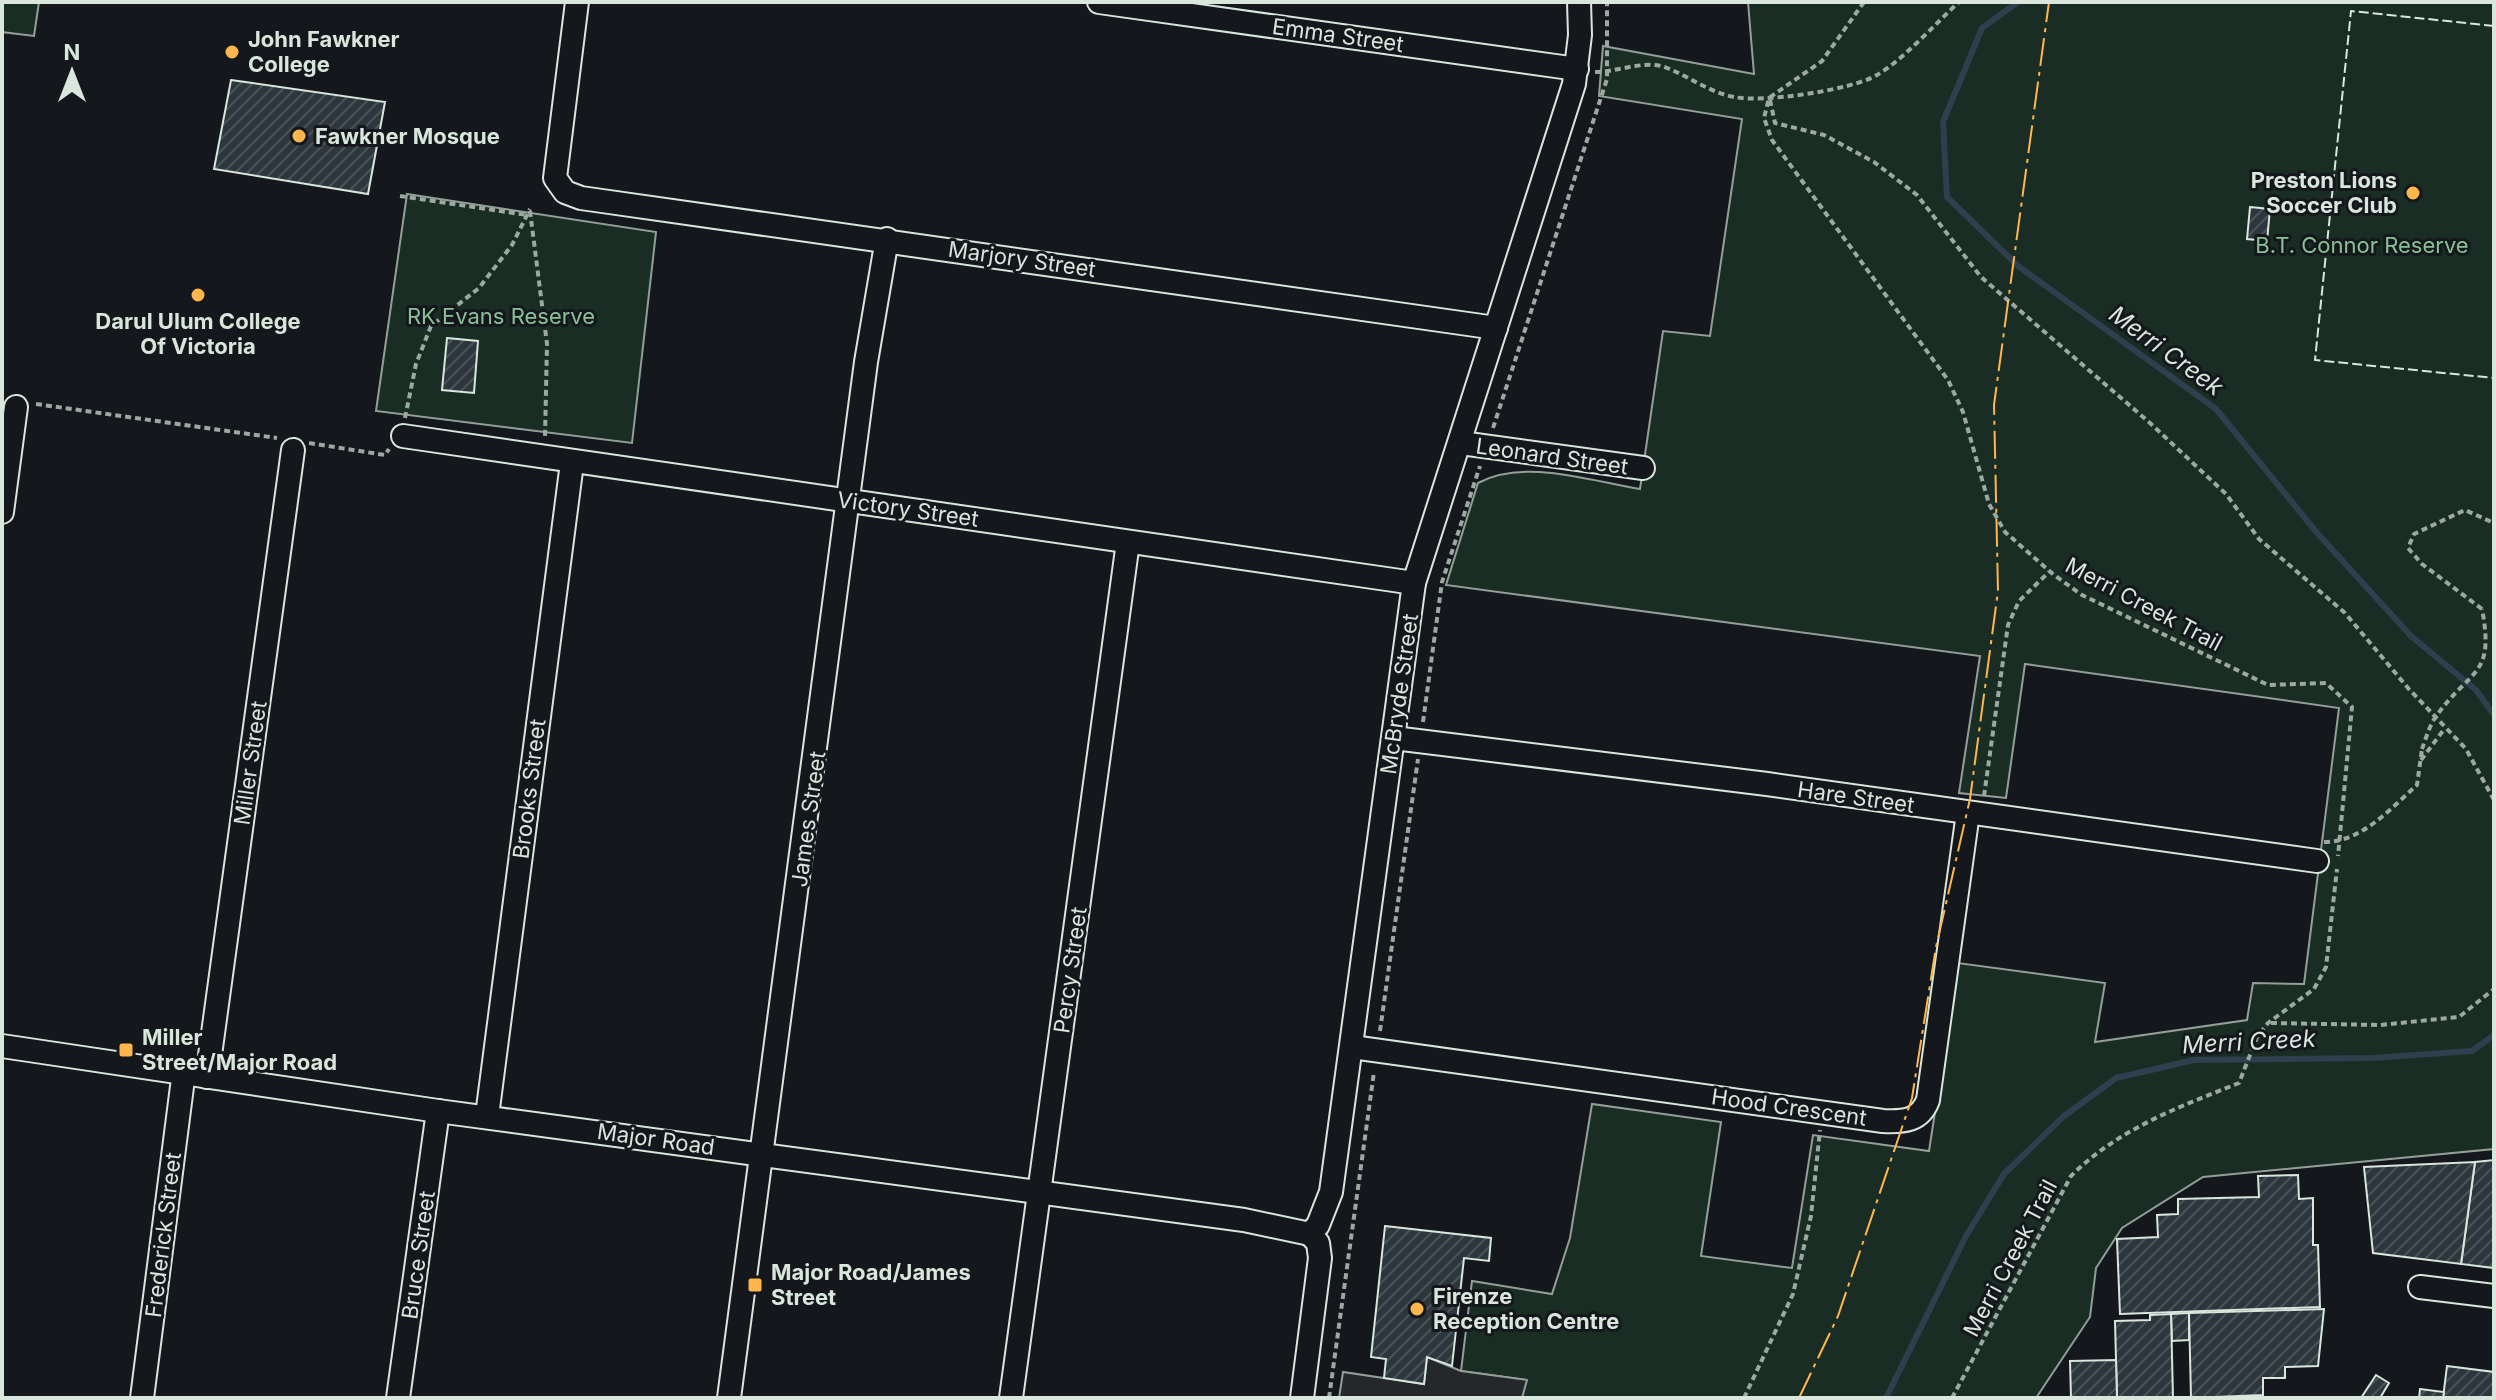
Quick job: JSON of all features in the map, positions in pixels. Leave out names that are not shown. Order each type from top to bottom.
[{"type":"street","name":"Marjory Street","points":[[577,2],[555,178],[565,192],[581,198],[887,239],[1496,328]]},
{"type":"street","name":"Emma Street","points":[[1099,2],[1577,69]]},
{"type":"street","name":"McBryde Street","points":[[1310,1234],[1318,1225],[1331,1192],[1414,583],[1461,443],[1577,69],[1579,2]]},
{"type":"street","name":"James Street","points":[[729,1398],[866,362],[887,239]]},
{"type":"street","points":[[2,512],[21,405]]},
{"type":"street","name":"Victory Street","points":[[403,436],[544,459],[850,500],[1414,583]]},
{"type":"street","name":"Leonard Street","points":[[1461,443],[1643,468]]},
{"type":"street","name":"Miller Street","points":[[207,1077],[294,444]]},
{"type":"street","name":"Brooks Street","points":[[487,1116],[572,463]]},
{"type":"street","name":"Percy Street","points":[[1011,1398],[1128,542]]},
{"type":"street","name":"Hare Street","points":[[1394,738],[1974,813],[2318,851]]},
{"type":"street","name":"Hood Crescent","points":[[1352,1047],[1900,1122],[1918,1116],[1924,1109],[1974,813]]},
{"type":"street","name":"Major Road","points":[[2,1046],[438,1111],[1244,1220],[1310,1234]]},
{"type":"street","name":"Frederick Street","points":[[142,1398],[184,1071]]},
{"type":"street","name":"Bruce Street","points":[[398,1398],[438,1111]]},
{"type":"street","points":[[1302,1398],[1320,1269],[1318,1243],[1310,1234]]},
{"type":"street","points":[[2420,1287],[2494,1296]]},
{"type":"path","points":[[1329,1398],[1442,582],[1608,72],[1607,2]]},
{"type":"path","points":[[1769,98],[1822,61],[1864,2]]},
{"type":"path","points":[[1577,69],[1608,72],[1636,66],[1666,67],[1693,83],[1735,98],[1769,98],[1825,91],[1876,76],[1959,2]]},
{"type":"path","points":[[1769,98],[1775,123],[1824,135],[1874,162],[1917,195],[1981,277],[2226,494],[2259,539],[2345,613],[2466,749],[2494,800]]},
{"type":"path","name":"Merri Creek Trail","points":[[1769,98],[1764,118],[1772,140],[1948,380],[1963,412],[1989,504],[2005,532],[2049,572],[2082,595],[2268,685],[2326,683],[2352,707],[2326,967],[2314,989],[2268,1023],[2257,1037],[2239,1083],[2146,1122],[2095,1152],[2071,1176],[1952,1398]]},
{"type":"path","points":[[400,196],[527,215]]},
{"type":"path","points":[[21,405],[385,455],[403,436],[416,364],[431,326],[479,288],[512,245],[530,209],[547,344],[544,459]]},
{"type":"path","points":[[2318,851],[2371,826],[2417,785],[2422,749],[2436,715],[2480,668],[2489,643],[2482,609],[2422,564],[2408,548],[2414,534],[2465,510],[2481,514],[2494,523]]},
{"type":"path","points":[[1974,813],[2008,625],[2019,601],[2049,572]]},
{"type":"path","points":[[2420,762],[2439,731],[2445,728]]},
{"type":"path","points":[[2268,1023],[2380,1025],[2459,1017],[2494,989]]},
{"type":"path","points":[[1744,1398],[1793,1294],[1811,1216],[1822,1112]]},
{"type":"green space","points":[[2,2],[39,2],[34,36],[2,32]]},
{"type":"green space","name":"B.T. Connor Reserve","points":[[1748,2],[2494,2],[2494,1149],[2203,1177],[2122,1228],[2096,1268],[2090,1317],[2036,1398],[1522,1398],[1526,1380],[1461,1371],[1472,1281],[1552,1294],[1570,1238],[1592,1104],[1721,1122],[1701,1256],[1792,1268],[1813,1135],[1929,1151],[1958,963],[2105,983],[2095,1042],[2247,1020],[2253,983],[2304,984],[2339,708],[2025,664],[2006,798],[1959,793],[1980,656],[1446,585],[1478,483],[1516,472],[1536,472],[1640,489],[1663,331],[1710,336],[1742,119],[1599,96],[1603,46],[1754,74]]},
{"type":"green space","name":"RK Evans Reserve","points":[[407,194],[656,232],[632,443],[376,411]]},
{"type":"shaded area","points":[[1427,1357],[1461,1371],[1527,1380],[1522,1398],[1339,1398],[1343,1372],[1424,1384]]},
{"type":"building","name":"Fawkner Mosque","points":[[231,80],[385,102],[368,194],[214,169]]},
{"type":"building","points":[[2250,207],[2270,209],[2267,241],[2247,239]]},
{"type":"building","points":[[447,338],[478,341],[474,393],[442,390]]},
{"type":"building","points":[[2494,1160],[2494,1268],[2461,1264],[2475,1162]]},
{"type":"building","points":[[2475,1162],[2461,1264],[2373,1253],[2364,1167]]},
{"type":"building","points":[[2298,1175],[2299,1199],[2313,1198],[2313,1245],[2318,1245],[2320,1307],[2120,1314],[2117,1239],[2158,1237],[2157,1215],[2178,1214],[2178,1199],[2259,1197],[2258,1176]]},
{"type":"building","name":"Firenze Reception Centre","points":[[1385,1226],[1491,1238],[1489,1261],[1464,1258],[1452,1366],[1427,1357],[1424,1384],[1384,1378],[1386,1359],[1371,1357]]},
{"type":"building","points":[[2324,1309],[2318,1366],[2285,1367],[2285,1378],[2263,1378],[2263,1395],[2191,1398],[2189,1313]]},
{"type":"building","points":[[2189,1313],[2189,1340],[2172,1341],[2171,1314]]},
{"type":"building","points":[[2171,1314],[2173,1398],[2117,1398],[2115,1321],[2150,1320],[2150,1315]]},
{"type":"building","points":[[2116,1360],[2117,1398],[2071,1398],[2070,1361]]},
{"type":"building","points":[[2447,1366],[2494,1372],[2494,1398],[2443,1398]]},
{"type":"building","points":[[2376,1375],[2389,1383],[2380,1398],[2361,1398]]},
{"type":"building","points":[[2420,1389],[2444,1392],[2443,1398],[2419,1398]]},
{"type":"waterway","name":"Merri Creek","points":[[2018,2],[1982,28],[1943,122],[1947,197],[2018,266],[2216,409],[2318,534],[2411,636],[2476,690],[2494,715]]},
{"type":"waterway","name":"Merri Creek","points":[[1886,1398],[1966,1236],[2004,1174],[2064,1116],[2116,1078],[2194,1060],[2373,1058],[2472,1051],[2494,1035]]},
{"type":"fence","points":[[2494,26],[2351,11],[2315,360],[2494,378]]},
{"type":"power","points":[[1799,1398],[1838,1316],[1912,1098],[1936,947],[1970,799],[1998,591],[1994,405],[2049,2]]},
{"type":"place","name":"John Fawkner College","points":[[232,52]]},
{"type":"place","name":"Fawkner Mosque","points":[[299,136]]},
{"type":"place","name":"Preston Lions Soccer Club","points":[[2413,193]]},
{"type":"place","name":"Darul Ulum College Of Victoria","points":[[198,295]]},
{"type":"place","name":"Miller Street/Major Road","points":[[126,1050]]},
{"type":"place","name":"Major Road/James Street","points":[[755,1285]]},
{"type":"place","name":"Firenze Reception Centre","points":[[1417,1309]]}]
